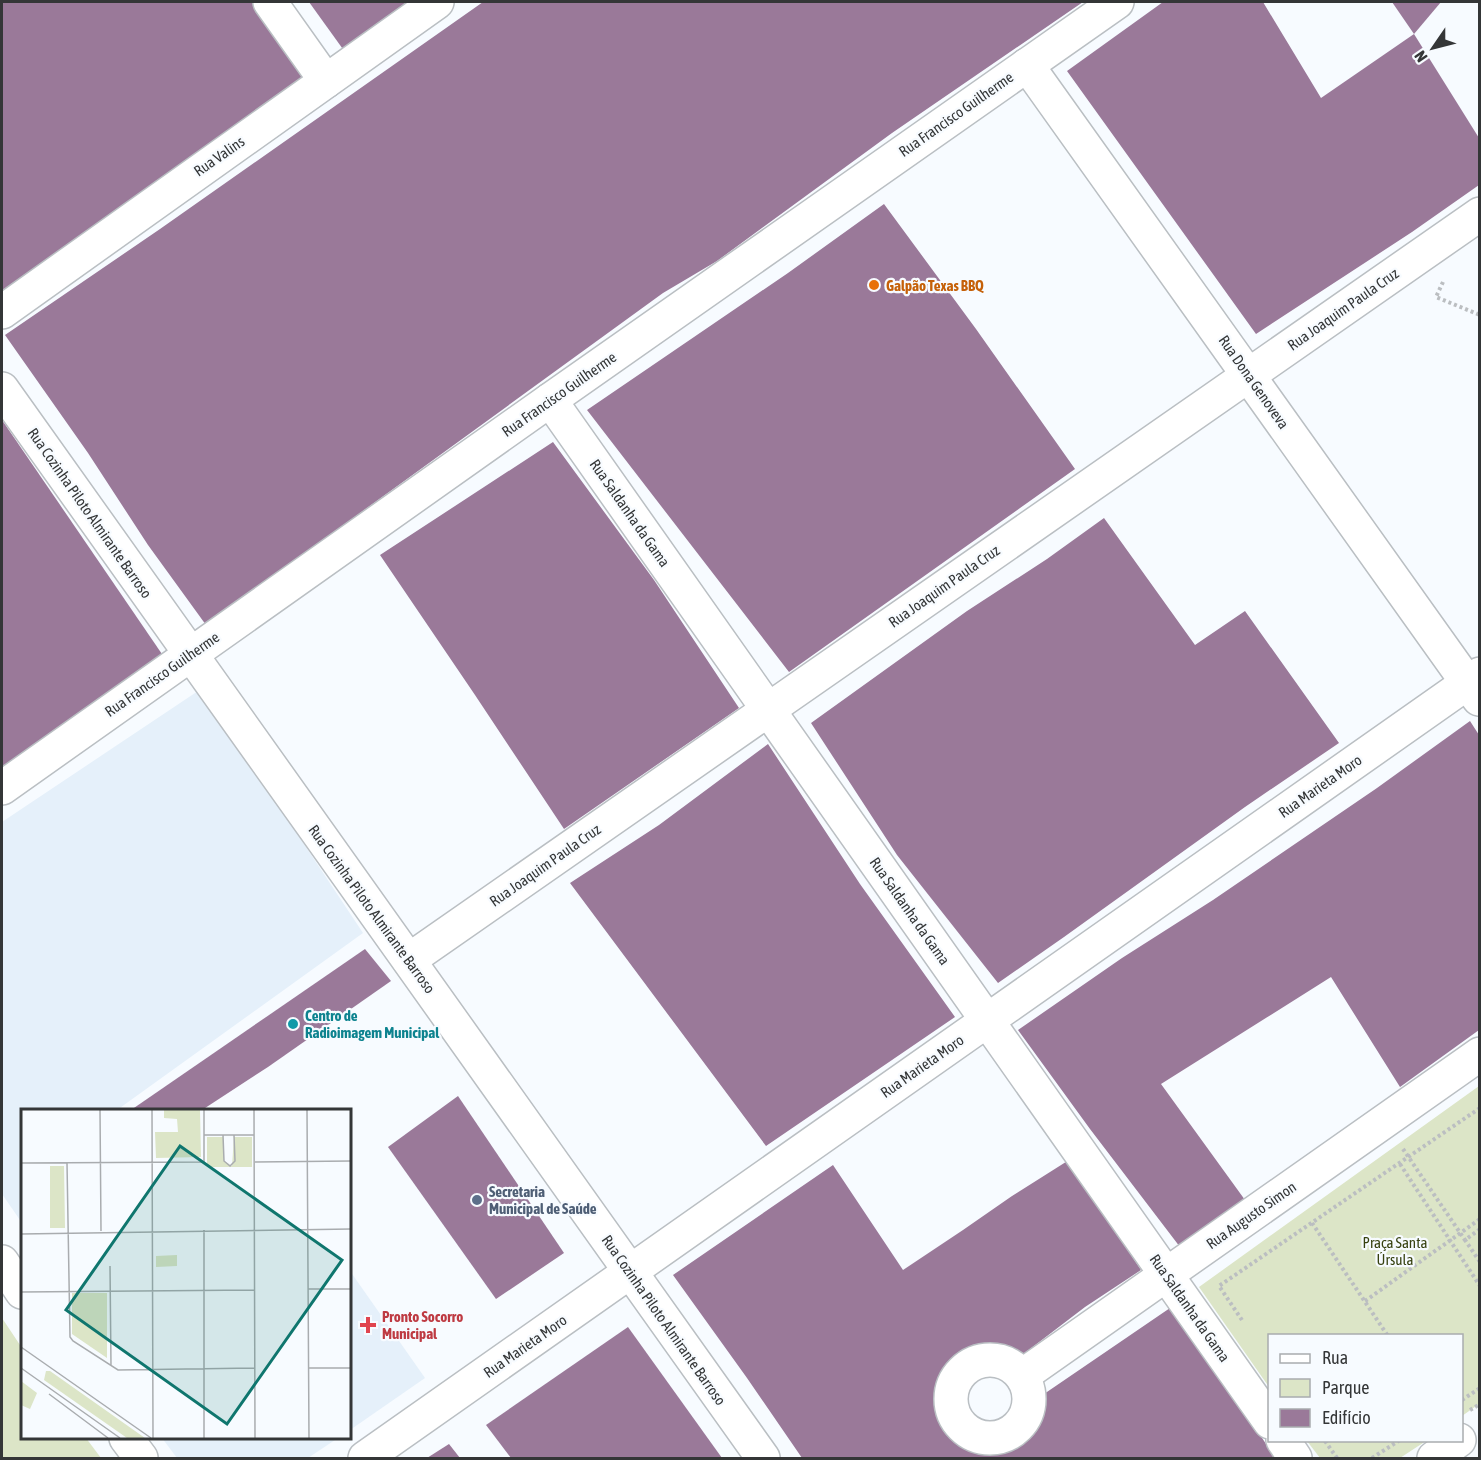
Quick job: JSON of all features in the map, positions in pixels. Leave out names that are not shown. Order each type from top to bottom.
[{"type":"street","points":[[270,2],[326,81]]},
{"type":"street","name":"Rua Valins","points":[[2,312],[437,2]]},
{"type":"street","name":"Rua Francisco Guilherme","points":[[2,788],[1118,2]]},
{"type":"street","name":"Rua Dona Genoveva","points":[[1027,65],[1248,374],[1475,685]]},
{"type":"street","name":"Rua Joaquim Paula Cruz","points":[[409,960],[1479,214]]},
{"type":"street","name":"Rua Cozinha Piloto Almirante Barroso","points":[[2,389],[763,1458]]},
{"type":"street","name":"Rua Saldanha da Gama","points":[[550,400],[1268,1421]]},
{"type":"street","name":"Rua Marieta Moro","points":[[365,1458],[987,1020],[1475,685]]},
{"type":"street","name":"Rua Augusto Simon","points":[[1022,1376],[1479,1054]]},
{"type":"street","points":[[2,1262],[21,1290]]},
{"type":"street","points":[[1463,1437],[1479,1425]]},
{"type":"street","points":[[127,1439],[141,1458]]},
{"type":"street","points":[[1283,1442],[1295,1458]]},
{"type":"street","points":[[1434,1458],[1456,1442]]},
{"type":"path","points":[[1445,278],[1436,297],[1479,315]]},
{"type":"path","points":[[1244,1323],[1219,1286],[1479,1108]]},
{"type":"path","points":[[1403,1148],[1479,1262]]},
{"type":"path","points":[[1400,1164],[1479,1286]]},
{"type":"path","points":[[1365,1301],[1479,1219]]},
{"type":"path","points":[[1312,1223],[1387,1334]]},
{"type":"path","points":[[1465,1240],[1479,1229]]},
{"type":"path","points":[[1463,1399],[1479,1388]]},
{"type":"path","points":[[1326,1442],[1337,1458]]},
{"type":"path","points":[[1372,1458],[1397,1442]]},
{"type":"shaded area","points":[[201,689],[363,933],[118,1109],[21,1109],[21,1222],[2,1194],[2,822]]},
{"type":"shaded area","name":"Pronto Socorro Municipal","points":[[351,1272],[425,1378],[351,1429]]},
{"type":"shaded area","points":[[163,1439],[336,1439],[308,1458],[177,1458]]},
{"type":"green space","name":"Praça Santa Úrsula","points":[[1479,1086],[1479,1404],[1463,1415],[1463,1334],[1268,1334],[1268,1386],[1199,1287]]},
{"type":"green space","points":[[2,1318],[21,1346],[21,1439],[87,1439],[101,1458],[2,1458]]},
{"type":"green space","points":[[1308,1442],[1424,1442],[1400,1458],[1320,1458]]},
{"type":"building","points":[[2,2],[252,2],[304,79],[2,296]]},
{"type":"building","points":[[309,2],[413,2],[345,52]]},
{"type":"building","points":[[483,2],[1083,2],[892,133],[717,261],[663,293],[206,625],[148,545],[88,453],[5,335]]},
{"type":"building","points":[[1163,2],[1263,2],[1321,98],[1414,34],[1479,138],[1479,185],[1412,232],[1256,334],[1067,71]]},
{"type":"building","points":[[1392,2],[1441,2],[1414,34]]},
{"type":"building","points":[[884,204],[1075,469],[789,672],[587,410],[788,273]]},
{"type":"building","points":[[2,420],[164,657],[2,767]]},
{"type":"building","points":[[553,442],[654,580],[739,708],[564,829],[380,555]]},
{"type":"building","points":[[1104,518],[1195,645],[1245,611],[1339,743],[998,983],[897,855],[811,723],[967,611],[1047,559]]},
{"type":"building","points":[[1470,721],[1479,735],[1479,1030],[1400,1087],[1331,977],[1161,1084],[1245,1200],[1180,1247],[1018,1030],[1377,788]]},
{"type":"building","points":[[768,744],[860,884],[955,1017],[766,1146],[570,883],[659,825]]},
{"type":"building","name":"Centro de Radioimagem Municipal","points":[[365,949],[391,981],[204,1109],[132,1109]]},
{"type":"building","name":"Secretaria Municipal de Saúde","points":[[458,1096],[564,1253],[496,1299],[388,1147]]},
{"type":"building","points":[[1069,1160],[1141,1270],[1085,1307],[1017,1359],[983,1352],[969,1356],[954,1366],[945,1383],[942,1396],[944,1417],[950,1428],[960,1438],[981,1448],[1010,1444],[1025,1431],[1033,1420],[1037,1400],[1044,1394],[1170,1308],[1275,1458],[802,1458],[673,1275],[833,1165],[903,1270]]},
{"type":"building","points":[[628,1327],[722,1458],[511,1458],[486,1425]]},
{"type":"building","points":[[449,1444],[460,1458],[427,1458]]},
{"type":"place","name":"Galpão Texas BBQ","points":[[874,285]]},
{"type":"place","name":"Centro de Radioimagem Municipal","points":[[293,1024]]},
{"type":"place","name":"Secretaria Municipal de Saúde","points":[[477,1200]]},
{"type":"place","name":"Pronto Socorro Municipal","points":[[368,1325]]}]
